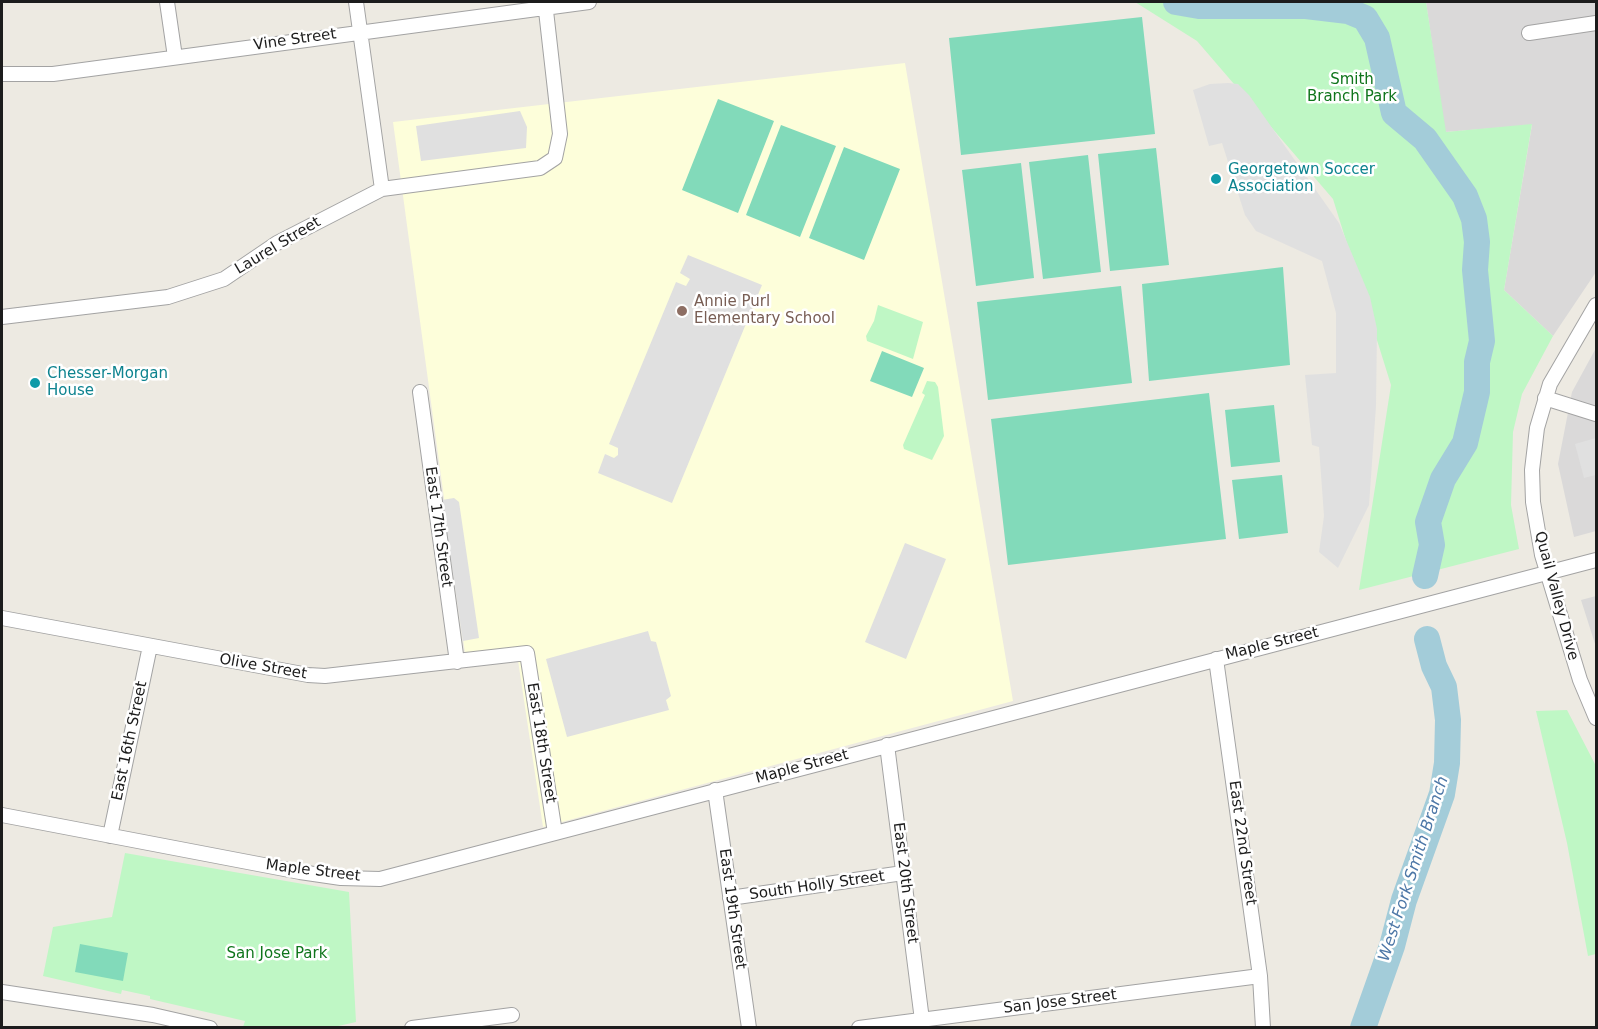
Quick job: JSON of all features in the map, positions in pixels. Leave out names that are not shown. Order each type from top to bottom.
[{"type":"street","points":[[167,2],[175,57]]},
{"type":"street","points":[[356,2],[382,189]]},
{"type":"street","name":"Vine Street","points":[[2,74],[53,74],[545,4],[589,2]]},
{"type":"street","name":"Laurel Street","points":[[2,317],[168,297],[224,279],[277,243],[382,189],[540,168],[549,163],[555,158],[560,134],[545,4]]},
{"type":"street","points":[[1530,33],[1596,23]]},
{"type":"street","name":"Quail Valley Drive","points":[[1596,305],[1557,370],[1545,398],[1537,428],[1532,470],[1533,502],[1547,573],[1591,691],[1596,718]]},
{"type":"street","name":"East 17th Street","points":[[420,392],[457,662]]},
{"type":"street","points":[[1545,398],[1596,414]]},
{"type":"street","name":"Maple Street","points":[[2,815],[300,872],[341,878],[380,879],[1596,560]]},
{"type":"street","name":"Olive Street","points":[[2,618],[308,675],[457,662],[526,653]]},
{"type":"street","name":"East 16th Street","points":[[110,836],[150,646]]},
{"type":"street","name":"East 18th Street","points":[[526,653],[555,833]]},
{"type":"street","name":"East 22nd Street","points":[[1216,659],[1260,976],[1263,1028]]},
{"type":"street","name":"East 20th Street","points":[[887,745],[922,1020]]},
{"type":"street","name":"East 19th Street","points":[[715,790],[749,1028]]},
{"type":"street","name":"South Holly Street","points":[[730,898],[903,873]]},
{"type":"street","name":"San Jose Street","points":[[859,1028],[1260,976]]},
{"type":"street","points":[[2,992],[130,1011],[210,1028]]},
{"type":"street","points":[[412,1028],[512,1015]]},
{"type":"shaded area","points":[[1426,2],[1596,2],[1596,272],[1553,336],[1504,290],[1532,125],[1445,132]]},
{"type":"shaded area","name":"Annie Purl Elementary School","points":[[905,63],[1013,701],[543,827],[516,647],[465,653],[393,122]]},
{"type":"shaded area","points":[[1210,84],[1238,84],[1249,95],[1339,223],[1370,297],[1377,329],[1376,406],[1369,505],[1338,568],[1319,552],[1324,516],[1319,447],[1312,445],[1305,375],[1336,373],[1336,313],[1322,261],[1256,231],[1245,215],[1222,143],[1209,146],[1193,90]]},
{"type":"shaded area","points":[[520,111],[527,127],[526,148],[421,161],[416,126]]},
{"type":"shaded area","points":[[688,255],[762,285],[672,503],[598,473],[605,454],[614,458],[618,455],[618,448],[609,444],[676,282],[686,286],[690,279],[680,273]]},
{"type":"shaded area","points":[[1596,348],[1596,531],[1574,537],[1558,464],[1572,392]]},
{"type":"shaded area","points":[[1596,438],[1596,475],[1584,478],[1575,444]]},
{"type":"shaded area","points":[[454,498],[459,502],[479,638],[463,641],[442,500]]},
{"type":"shaded area","points":[[905,543],[946,559],[906,659],[865,642]]},
{"type":"shaded area","points":[[1596,596],[1596,647],[1581,600]]},
{"type":"shaded area","points":[[648,631],[651,641],[656,642],[671,696],[666,700],[669,710],[567,737],[546,659]]},
{"type":"green space","name":"Smith Branch Park","points":[[1135,2],[1426,2],[1446,132],[1532,124],[1504,290],[1553,336],[1522,394],[1513,432],[1511,505],[1519,549],[1359,590],[1391,385],[1333,199],[1197,41]]},
{"type":"green space","points":[[1142,17],[1155,134],[961,155],[949,38]]},
{"type":"green space","points":[[718,99],[774,121],[738,213],[682,190]]},
{"type":"green space","points":[[781,125],[836,146],[800,237],[746,215]]},
{"type":"green space","points":[[844,147],[900,169],[864,260],[809,238]]},
{"type":"green space","points":[[1156,148],[1169,265],[1110,271],[1098,154]]},
{"type":"green space","points":[[1088,155],[1101,272],[1043,279],[1029,162]]},
{"type":"green space","points":[[1021,163],[1034,278],[976,286],[962,170]]},
{"type":"green space","points":[[1283,267],[1290,365],[1149,381],[1142,284]]},
{"type":"green space","points":[[1121,286],[1132,383],[988,400],[977,302]]},
{"type":"green space","points":[[878,305],[923,322],[913,359],[867,341],[866,336],[874,321]]},
{"type":"green space","points":[[882,351],[924,368],[912,397],[870,381]]},
{"type":"green space","points":[[927,381],[935,382],[938,387],[944,436],[932,460],[904,449],[903,445],[925,395],[922,393]]},
{"type":"green space","points":[[1209,393],[1226,539],[1008,565],[991,419]]},
{"type":"green space","points":[[1274,405],[1280,462],[1231,467],[1225,410]]},
{"type":"green space","points":[[1282,475],[1288,533],[1239,539],[1232,480]]},
{"type":"green space","points":[[1567,710],[1596,766],[1596,954],[1588,956],[1567,843],[1536,711]]},
{"type":"green space","name":"San Jose Park","points":[[125,853],[349,892],[356,1022],[334,1027],[243,1027],[245,1021],[150,999],[150,996],[122,990],[121,994],[43,976],[53,927],[112,917]]},
{"type":"green space","points":[[80,944],[128,953],[123,981],[75,972]]},
{"type":"waterway","name":"West Fork Smith Branch","points":[[1176,2],[1199,6],[1306,6],[1348,11],[1365,18],[1377,38],[1394,113],[1425,139],[1465,196],[1474,219],[1477,242],[1475,270],[1482,341],[1477,362],[1477,392],[1465,443],[1443,479],[1428,522],[1432,545],[1425,576]]},
{"type":"waterway","name":"West Fork Smith Branch","points":[[1363,1028],[1392,946],[1404,900],[1442,794],[1447,763],[1448,720],[1444,687],[1434,666],[1427,639]]},
{"type":"place","name":"Georgetown Soccer Association","points":[[1216,179]]},
{"type":"place","name":"Annie Purl Elementary School","points":[[682,311]]},
{"type":"place","name":"Chesser-Morgan House","points":[[35,383]]}]
